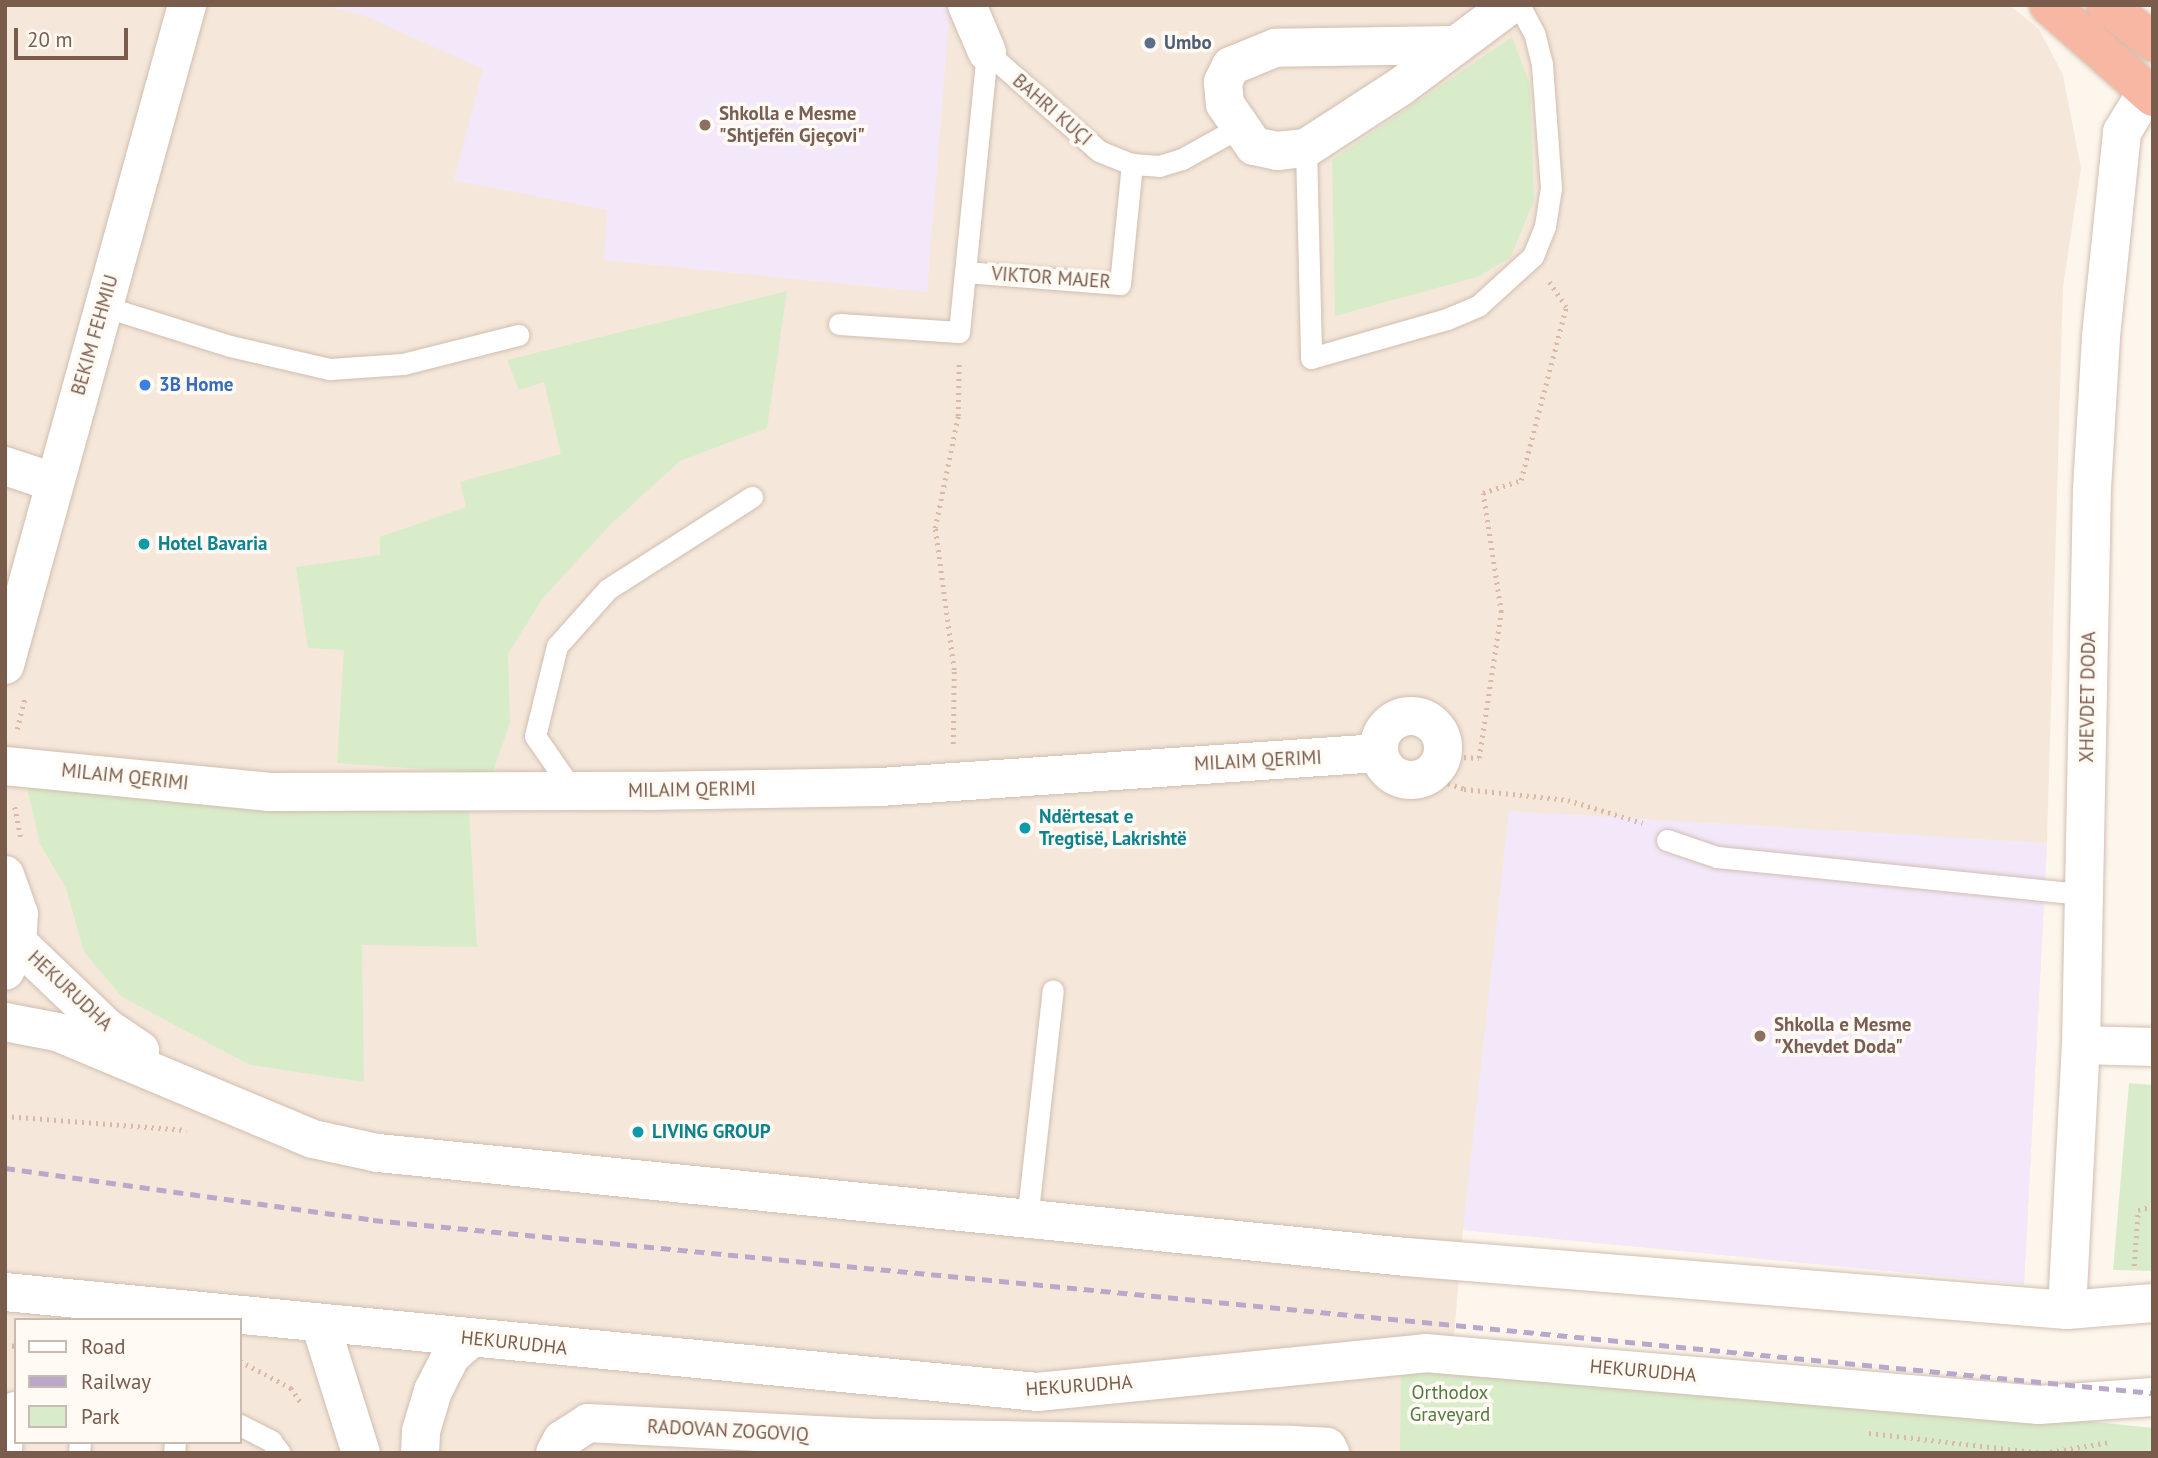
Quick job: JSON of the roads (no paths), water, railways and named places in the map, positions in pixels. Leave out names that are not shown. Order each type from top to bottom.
[{"type":"highway","points":[[2049,5],[2150,94]]},
{"type":"highway","points":[[2106,5],[2153,41]]},
{"type":"main road","name":"BEKIM FEHMIU","points":[[16,676],[53,482],[187,5]]},
{"type":"main road","name":"VIKTOR MAJER","points":[[967,5],[987,52]]},
{"type":"main road","points":[[1456,45],[1275,48],[1247,56],[1231,66],[1223,82],[1225,104],[1238,128],[1254,146],[1277,151],[1306,148],[1456,45],[1510,5]]},
{"type":"main road","name":"XHEVDET DODA","points":[[2067,1310],[2081,1045],[2092,488],[2104,309],[2122,132],[2150,94]]},
{"type":"main road","points":[[5,467],[53,482]]},
{"type":"main road","points":[[1405,716],[1429,722],[1438,731],[1435,766],[1403,780],[1383,765],[1378,753],[1384,729],[1405,716]]},
{"type":"main road","name":"MILAIM QERIMI","points":[[7,766],[268,792],[573,791],[866,788],[1378,753]]},
{"type":"main road","name":"HEKURUDHA","points":[[14,860],[19,914],[11,956],[107,1028],[193,1087]]},
{"type":"main road","name":"HEKURUDHA","points":[[5,1022],[57,1032],[193,1087],[249,1115],[313,1139],[378,1153],[1406,1257],[2067,1310],[2142,1304]]},
{"type":"main road","points":[[2081,1045],[2153,1047]]},
{"type":"main road","name":"HEKURUDHA","points":[[5,1292],[1038,1392],[1425,1353],[2039,1405],[2153,1397]]},
{"type":"main road","points":[[320,1323],[361,1453]]},
{"type":"main road","points":[[420,1453],[421,1431],[433,1391],[451,1356],[470,1339]]},
{"type":"main road","name":"RADOVAN ZOGOVIQ","points":[[555,1453],[562,1440],[588,1423],[870,1438],[1327,1447],[1330,1453]]},
{"type":"lane","points":[[1306,148],[1311,358],[1478,306],[1533,256],[1545,226],[1551,188],[1542,64],[1534,33],[1519,5]]},
{"type":"lane","name":"BAHRI KUÇI","points":[[987,52],[1098,151],[1132,164],[1159,166],[1182,159],[1238,128]]},
{"type":"lane","name":"VIKTOR MAJER","points":[[987,52],[966,272],[1120,284],[1132,164]]},
{"type":"lane","points":[[839,324],[959,332],[966,272]]},
{"type":"lane","points":[[103,306],[230,346],[330,369],[403,364],[518,335]]},
{"type":"lane","points":[[573,791],[535,736],[557,646],[608,589],[752,497]]},
{"type":"lane","points":[[1667,839],[1717,857],[2082,894]]},
{"type":"lane","points":[[1027,1220],[1053,990]]},
{"type":"lane","points":[[11,1401],[11,1453]]},
{"type":"lane","points":[[242,1426],[271,1441],[281,1453]]},
{"type":"railway","points":[[5,1168],[373,1220],[2153,1393]]},
{"type":"place","name":"Umbo","points":[[1150,43]]},
{"type":"place","name":"Shkolla e Mesme \"Shtjefën Gjeçovi\"","points":[[705,125]]},
{"type":"place","name":"3B Home","points":[[145,385]]},
{"type":"place","name":"Hotel Bavaria","points":[[144,544]]},
{"type":"place","name":"Ndërtesat e Tregtisë, Lakrishtë","points":[[1025,828]]},
{"type":"place","name":"Shkolla e Mesme \"Xhevdet Doda\"","points":[[1760,1036]]},
{"type":"place","name":"LIVING GROUP","points":[[638,1132]]},
{"type":"park label","name":"Orthodox Graveyard","points":[[1450,1404]]}]
